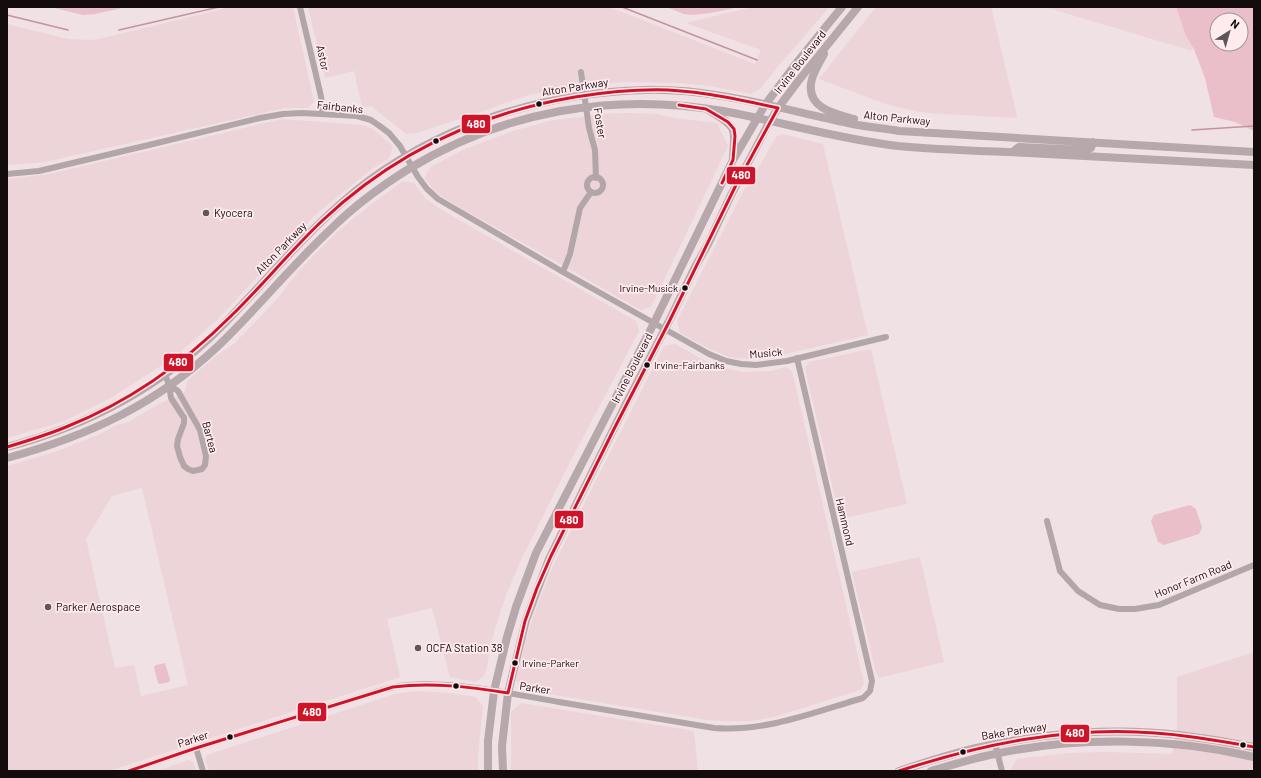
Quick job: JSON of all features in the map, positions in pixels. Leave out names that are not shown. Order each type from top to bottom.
[{"type":"main road","name":"Irvine Boulevard","points":[[488,771],[488,741],[494,691],[507,637],[533,560],[654,323],[733,160],[765,105],[798,61],[842,7]]},
{"type":"main road","name":"Irvine Boulevard","points":[[504,771],[502,746],[508,693],[526,620],[549,559],[695,267],[708,244],[728,201],[770,121],[778,108],[858,7]]},
{"type":"main road","points":[[835,35],[812,79],[811,85],[814,100],[819,106],[830,112],[887,129]]},
{"type":"main road","name":"Alton Parkway","points":[[7,447],[52,433],[96,415],[139,392],[165,374],[190,355],[220,328],[309,234],[335,209],[368,182],[406,157],[447,135],[497,115],[546,102],[584,95],[622,91],[676,90],[709,94],[851,124],[887,129],[954,135],[1254,152]]},
{"type":"main road","name":"Alton Parkway","points":[[7,458],[60,442],[99,426],[132,410],[159,394],[193,368],[217,346],[323,236],[342,218],[375,192],[412,167],[437,153],[504,125],[544,114],[615,104],[691,106],[757,118],[840,137],[925,148],[1254,165]]},
{"type":"main road","points":[[706,109],[728,122],[734,129],[735,136],[733,160]]},
{"type":"main road","points":[[1014,152],[1019,147],[1085,150],[1091,148],[1093,142]]},
{"type":"main road","name":"Bake Parkway","points":[[899,771],[946,756],[995,744],[1054,735],[1092,732],[1178,734],[1227,741],[1254,747]]},
{"type":"main road","name":"Bake Parkway","points":[[931,771],[996,753],[1088,742],[1141,742],[1208,748],[1254,757]]},
{"type":"street","name":"Astor","points":[[300,7],[320,92],[322,114]]},
{"type":"street","name":"Foster","points":[[581,72],[589,128],[595,150],[596,178]]},
{"type":"street","name":"Fairbanks","points":[[7,174],[39,171],[260,118],[283,114],[302,113],[357,116],[371,120],[389,133],[400,146],[418,177],[427,189],[438,199],[654,323]]},
{"type":"street","points":[[596,178],[601,181],[602,188],[597,193],[591,192],[587,187],[590,179],[596,178]]},
{"type":"street","points":[[563,272],[570,254],[580,208],[591,192]]},
{"type":"street","name":"Musick","points":[[654,323],[709,354],[741,364],[756,365],[797,358],[886,336]]},
{"type":"street","name":"Hammond","points":[[797,358],[872,681],[870,691]]},
{"type":"street","name":"Bartea","points":[[165,374],[169,385],[171,398],[184,418],[184,423],[177,446],[180,457],[184,466],[188,469],[193,471],[202,469],[205,465],[206,456],[200,430],[178,391],[169,385]]},
{"type":"street","name":"Honor Farm Road","points":[[1047,521],[1060,571],[1078,591],[1100,605],[1113,608],[1135,609],[1159,605],[1254,565]]},
{"type":"street","name":"Parker","points":[[129,771],[196,748],[393,687],[407,685],[433,684],[494,691],[714,728],[732,729],[750,728],[779,723],[863,698],[870,691]]},
{"type":"street","points":[[995,744],[996,753],[1002,771]]},
{"type":"street","points":[[196,748],[204,771]]},
{"type":"shaded area","points":[[51,7],[126,7],[95,14],[83,15]]},
{"type":"shaded area","points":[[231,7],[293,7],[314,102],[308,108],[285,108],[45,162],[7,165],[7,24],[68,39],[90,40]]},
{"type":"shaded area","points":[[308,7],[609,7],[755,64],[761,50],[686,23],[753,7],[829,7],[760,89],[751,94],[710,86],[680,83],[627,82],[594,84],[528,95],[417,133],[406,134],[371,106],[362,107],[354,71],[325,78]]},
{"type":"shaded area","points":[[666,7],[739,7],[711,13],[690,15]]},
{"type":"shaded area","points":[[876,7],[991,7],[1017,116],[1016,118],[928,113],[905,109],[883,103],[819,79]]},
{"type":"shaded area","points":[[1045,7],[1176,7],[1186,36],[1194,49],[1189,50]]},
{"type":"shaded area","points":[[1176,7],[1254,7],[1254,131],[1235,122],[1214,117],[1205,78],[1194,49],[1186,36]]},
{"type":"shaded area","points":[[602,114],[657,114],[674,118],[717,123],[728,146],[651,307],[641,310],[442,197],[433,189],[425,178],[430,167],[463,150],[510,132],[549,121]]},
{"type":"shaded area","points":[[282,119],[362,125],[373,129],[393,146],[389,158],[369,171],[314,216],[218,319],[175,357],[109,399],[62,422],[7,438],[7,179],[49,174]]},
{"type":"shaded area","points":[[783,134],[823,144],[868,335],[768,358],[751,359],[729,357],[680,333],[677,321],[744,190],[754,176],[776,137]]},
{"type":"shaded area","points":[[403,181],[414,183],[425,198],[445,212],[636,321],[639,331],[569,464],[520,562],[506,595],[494,632],[485,675],[476,682],[450,677],[432,608],[387,619],[400,677],[109,771],[7,770],[7,466],[55,452],[100,434],[117,425],[128,422],[159,404],[185,392],[187,381],[217,355],[234,344],[279,297],[296,274],[328,241],[369,206]],"holes":[[[142,488],[188,685],[141,696],[134,665],[115,668],[86,539],[112,496]]]},
{"type":"shaded area","points":[[675,344],[720,367],[744,372],[771,371],[786,367],[792,371],[864,683],[860,690],[774,717],[750,721],[723,721],[708,720],[524,690],[516,681],[525,642],[552,568],[664,346]]},
{"type":"shaded area","points":[[871,349],[907,504],[840,519],[805,368],[809,362]]},
{"type":"shaded area","points":[[1190,505],[1196,509],[1202,528],[1199,534],[1164,545],[1158,542],[1151,521],[1154,515]]},
{"type":"shaded area","points":[[920,557],[944,662],[879,678],[875,669],[852,572]]},
{"type":"shaded area","points":[[1254,652],[1254,771],[1012,771],[1011,769],[1017,759],[1069,753],[1107,752],[1172,754],[1177,728],[1177,677]]},
{"type":"shaded area","points":[[165,663],[170,680],[169,682],[160,684],[158,683],[154,667]]},
{"type":"shaded area","points":[[416,691],[449,693],[476,697],[483,706],[478,771],[209,771],[205,759],[207,755],[395,694]]},
{"type":"shaded area","points":[[521,703],[694,731],[698,771],[511,771],[511,712]]},
{"type":"shaded area","points":[[189,760],[193,762],[196,771],[157,771]]},
{"type":"waterway","points":[[119,30],[219,7]]},
{"type":"waterway","points":[[622,7],[757,60]]},
{"type":"waterway","points":[[7,15],[68,30]]},
{"type":"waterway","points":[[1192,130],[1254,126]]},
{"type":"transit line","name":"480","points":[[7,447],[52,433],[112,406],[133,394],[174,366],[213,334],[311,231],[350,196],[379,175],[440,139],[472,125],[540,104],[610,92],[645,90],[682,91],[723,97],[778,108],[735,187],[551,556],[525,621],[508,693],[437,685],[393,687],[196,748],[129,771]]},
{"type":"transit line","name":"480","points":[[679,105],[706,109],[728,122],[734,129],[735,136],[733,160],[722,183]]},
{"type":"transit line","name":"480","points":[[899,771],[930,761],[994,745],[1026,739],[1090,732],[1167,734],[1204,738],[1254,747]]},
{"type":"place","name":"Kyocera","points":[[206,213]]},
{"type":"place","name":"Irvine-Musick","points":[[685,288]]},
{"type":"place","name":"Irvine-Fairbanks","points":[[647,365]]},
{"type":"place","name":"Parker Aerospace","points":[[48,607]]},
{"type":"place","name":"OCFA Station 38","points":[[418,648]]},
{"type":"place","name":"Irvine-Parker","points":[[515,663]]}]
